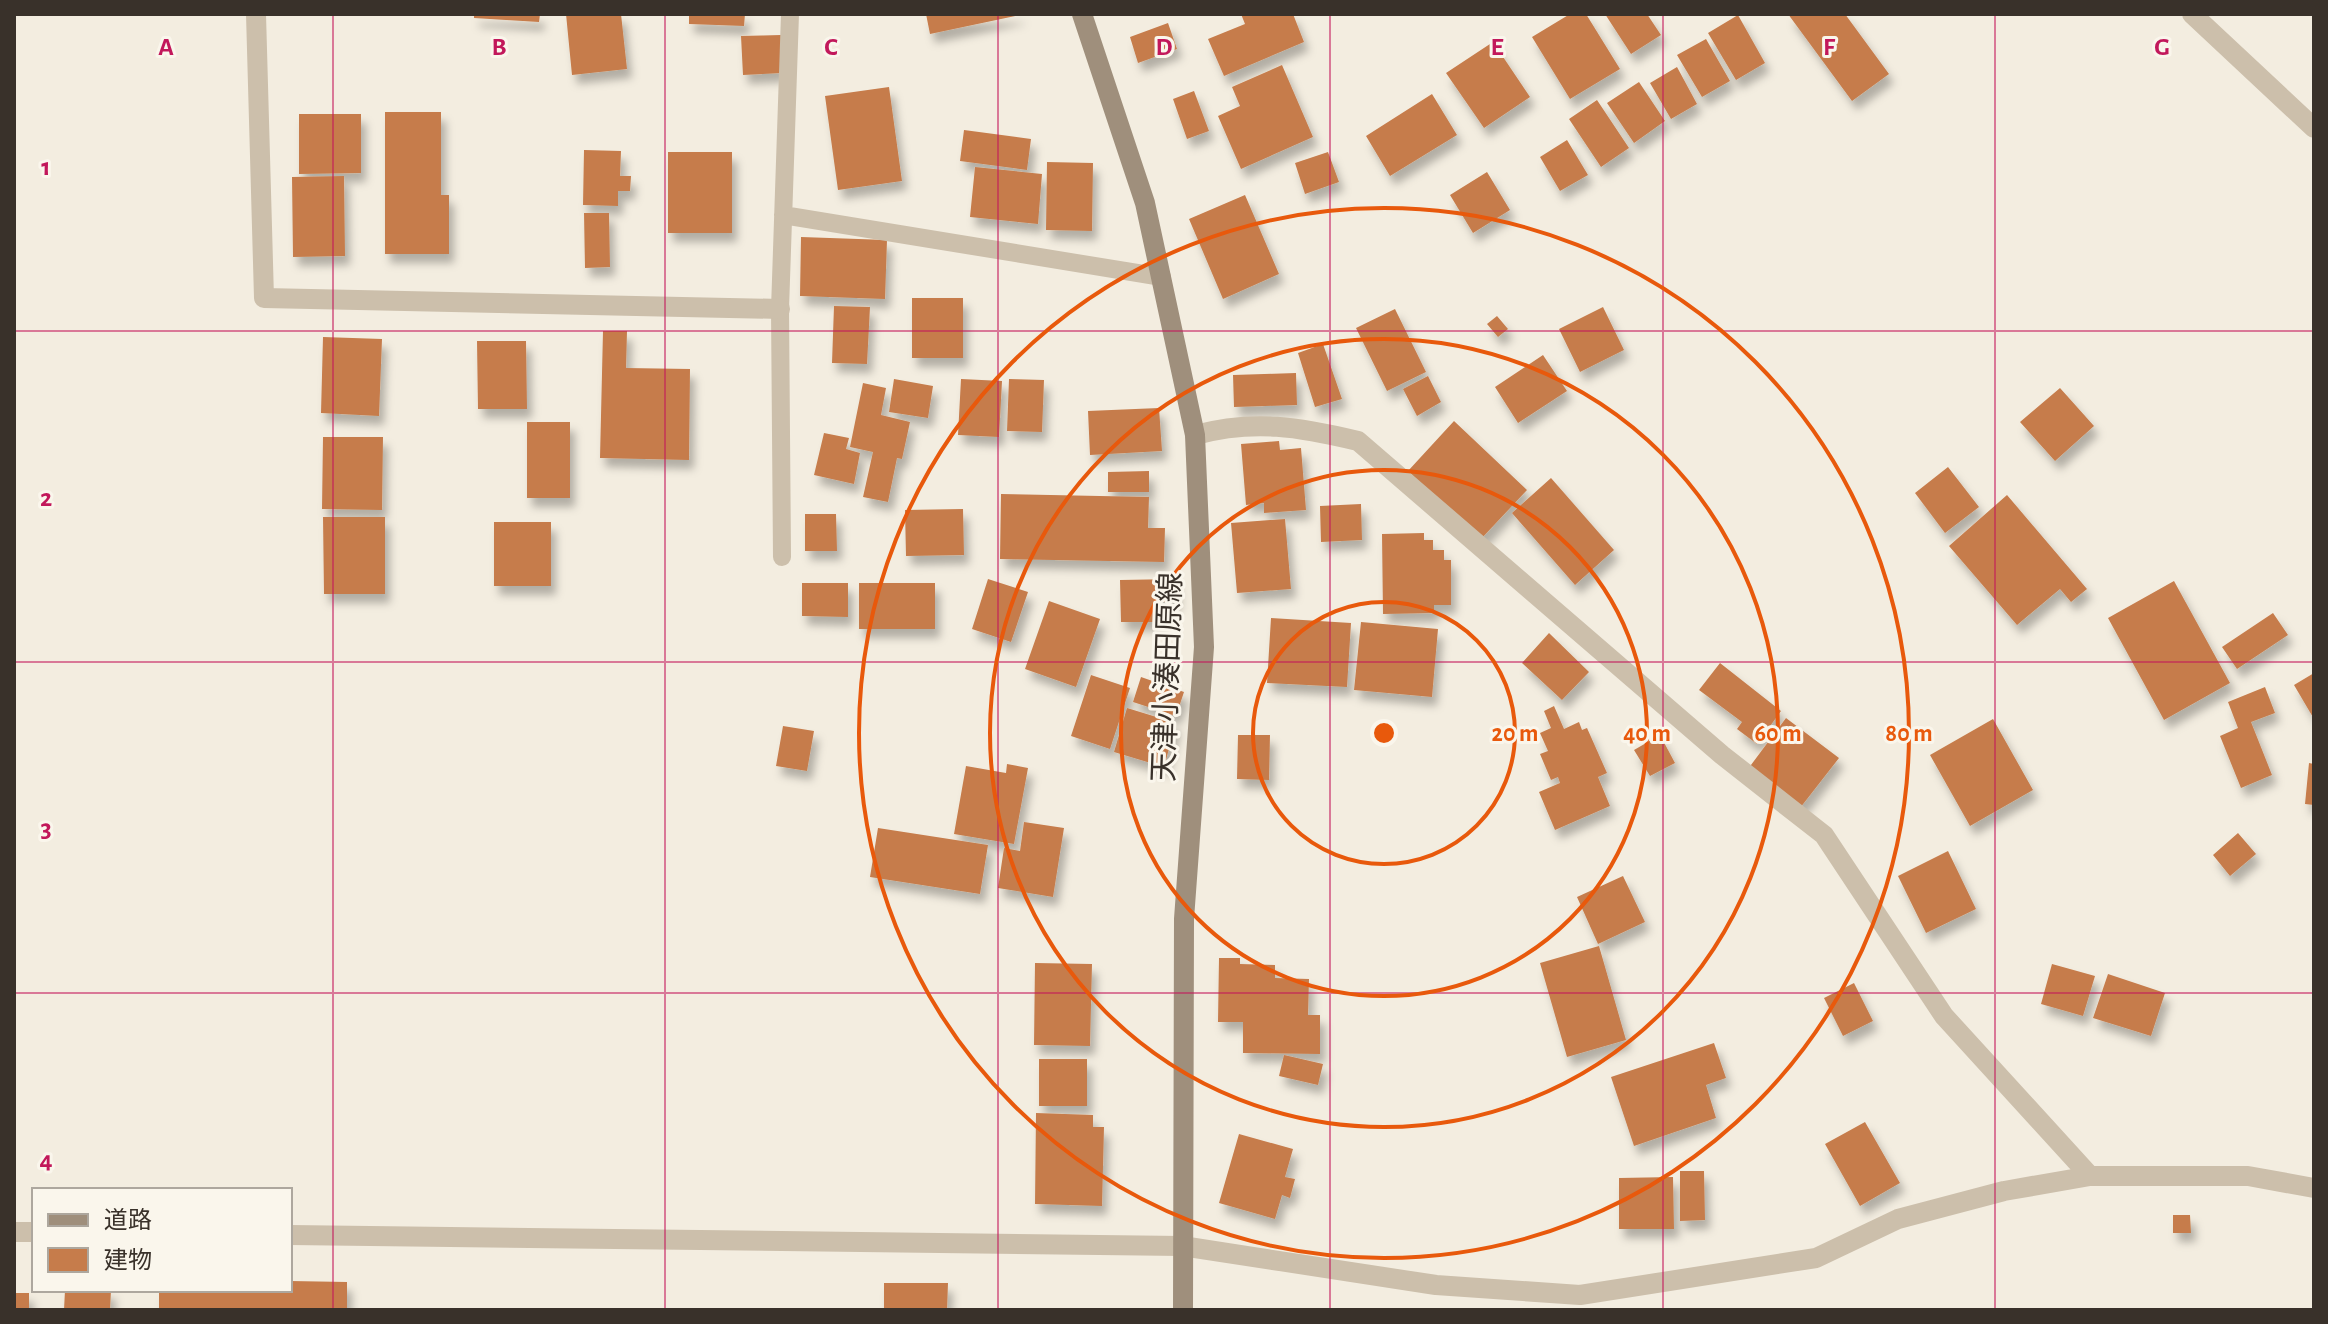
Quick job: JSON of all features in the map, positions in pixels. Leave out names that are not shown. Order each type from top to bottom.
[{"type":"main road","name":"天津小湊田原線","points":[[1082,14],[1145,203],[1195,435],[1204,647],[1184,919],[1183,1310]]},
{"type":"street","points":[[256,14],[264,298],[780,309]]},
{"type":"street","points":[[2192,14],[2314,128]]},
{"type":"street","points":[[1195,435],[1228,426],[1298,426],[1358,441],[1722,755],[1824,835],[1944,1016],[2090,1176]]},
{"type":"street","points":[[292,1235],[1182,1246],[1436,1285],[1580,1295],[1816,1258],[1898,1219],[2004,1191],[2090,1176],[2248,1176],[2314,1188]]},
{"type":"lane","points":[[782,557],[780,309],[790,14]]},
{"type":"lane","points":[[783,215],[1162,277]]},
{"type":"building","points":[[474,14],[540,14],[539,22],[474,18]]},
{"type":"building","points":[[566,14],[621,14],[627,69],[572,75]]},
{"type":"building","points":[[689,14],[745,14],[744,26],[689,24]]},
{"type":"building","points":[[926,14],[1020,14],[1020,15],[930,34]]},
{"type":"building","points":[[1241,14],[1293,14],[1304,42],[1224,76],[1208,39],[1245,24]]},
{"type":"building","points":[[1570,14],[1586,14],[1620,69],[1570,99],[1532,37]]},
{"type":"building","points":[[1605,14],[1647,14],[1661,35],[1631,54]]},
{"type":"building","points":[[1788,14],[1845,14],[1889,74],[1852,101]]},
{"type":"building","points":[[1738,15],[1765,63],[1736,80],[1708,33]]},
{"type":"building","points":[[1168,23],[1177,49],[1138,63],[1130,37]]},
{"type":"building","points":[[781,35],[781,73],[743,75],[741,36]]},
{"type":"building","points":[[1706,39],[1730,81],[1702,97],[1677,55]]},
{"type":"building","points":[[1493,42],[1530,97],[1484,128],[1446,73]]},
{"type":"building","points":[[1282,65],[1313,137],[1241,169],[1218,116],[1240,106],[1232,87]]},
{"type":"building","points":[[1677,67],[1697,104],[1671,119],[1650,83]]},
{"type":"building","points":[[1639,82],[1665,121],[1634,143],[1607,103]]},
{"type":"building","points":[[889,87],[902,181],[838,190],[825,96]]},
{"type":"building","points":[[1194,91],[1209,131],[1187,139],[1173,99]]},
{"type":"building","points":[[1432,94],[1457,135],[1390,176],[1366,136]]},
{"type":"building","points":[[1597,100],[1629,148],[1601,167],[1569,119]]},
{"type":"building","points":[[385,112],[441,112],[441,195],[449,195],[449,254],[385,254]]},
{"type":"building","points":[[299,114],[361,114],[361,173],[299,174]]},
{"type":"building","points":[[964,130],[1031,139],[1027,170],[960,161]]},
{"type":"building","points":[[1567,140],[1588,175],[1560,191],[1540,157]]},
{"type":"building","points":[[584,150],[621,151],[620,176],[631,176],[630,191],[618,191],[618,206],[583,205]]},
{"type":"building","points":[[668,152],[732,152],[732,233],[668,233]]},
{"type":"building","points":[[1328,152],[1339,182],[1305,194],[1295,163]]},
{"type":"building","points":[[1047,162],[1093,163],[1092,231],[1046,230]]},
{"type":"building","points":[[975,167],[1042,174],[1038,224],[970,217]]},
{"type":"building","points":[[1487,172],[1510,210],[1473,233],[1450,195]]},
{"type":"building","points":[[344,176],[345,256],[293,257],[292,177]]},
{"type":"building","points":[[1245,195],[1279,274],[1223,299],[1189,219]]},
{"type":"building","points":[[584,213],[609,213],[610,267],[585,268]]},
{"type":"building","points":[[801,237],[887,240],[885,299],[800,296]]},
{"type":"building","points":[[912,298],[963,298],[963,358],[912,358]]},
{"type":"building","points":[[834,306],[870,307],[867,364],[832,363]]},
{"type":"building","points":[[1603,307],[1624,350],[1580,372],[1559,329]]},
{"type":"building","points":[[1395,309],[1426,372],[1387,391],[1356,328]]},
{"type":"building","points":[[1497,316],[1508,329],[1498,337],[1487,324]]},
{"type":"building","points":[[603,331],[627,331],[626,368],[690,369],[689,460],[600,458]]},
{"type":"building","points":[[323,337],[382,339],[379,416],[321,413]]},
{"type":"building","points":[[477,341],[526,341],[527,409],[478,409]]},
{"type":"building","points":[[1323,344],[1342,399],[1315,407],[1298,353]]},
{"type":"building","points":[[1543,355],[1567,391],[1518,423],[1495,387]]},
{"type":"building","points":[[1296,373],[1297,405],[1234,407],[1233,375]]},
{"type":"building","points":[[1428,376],[1441,402],[1417,416],[1403,389]]},
{"type":"building","points":[[894,379],[933,386],[928,418],[889,412]]},
{"type":"building","points":[[961,379],[1002,381],[999,437],[958,435]]},
{"type":"building","points":[[1009,379],[1044,380],[1042,432],[1007,431]]},
{"type":"building","points":[[863,383],[886,388],[881,415],[910,422],[902,459],[897,458],[888,502],[863,497],[873,452],[850,447]]},
{"type":"building","points":[[2060,388],[2094,426],[2055,461],[2020,422]]},
{"type":"building","points":[[1159,408],[1162,451],[1090,455],[1088,411]]},
{"type":"building","points":[[1454,421],[1527,490],[1480,540],[1408,471]]},
{"type":"building","points":[[527,422],[570,422],[570,498],[527,498]]},
{"type":"building","points":[[824,433],[849,438],[846,449],[860,453],[854,484],[814,475]]},
{"type":"building","points":[[323,437],[383,437],[382,510],[322,509]]},
{"type":"building","points":[[1279,441],[1280,450],[1301,448],[1306,510],[1264,513],[1264,503],[1246,505],[1241,444]]},
{"type":"building","points":[[1948,467],[1979,507],[1945,533],[1915,493]]},
{"type":"building","points":[[1149,471],[1149,492],[1108,492],[1108,472]]},
{"type":"building","points":[[1551,478],[1614,550],[1575,585],[1512,513]]},
{"type":"building","points":[[1001,494],[1149,497],[1148,528],[1165,528],[1164,562],[1000,559]]},
{"type":"building","points":[[2007,495],[2087,589],[2071,602],[2060,589],[2017,625],[1949,546]]},
{"type":"building","points":[[1361,504],[1362,540],[1321,542],[1320,506]]},
{"type":"building","points":[[963,509],[964,555],[906,556],[905,510]]},
{"type":"building","points":[[805,514],[836,514],[837,551],[805,551]]},
{"type":"building","points":[[323,517],[385,517],[385,594],[324,594]]},
{"type":"building","points":[[1285,519],[1291,589],[1237,593],[1231,523]]},
{"type":"building","points":[[494,522],[551,522],[551,586],[494,586]]},
{"type":"building","points":[[1424,533],[1424,540],[1433,540],[1433,550],[1444,550],[1444,560],[1451,560],[1451,605],[1434,605],[1434,613],[1383,614],[1382,534]]},
{"type":"building","points":[[988,579],[1028,592],[1011,642],[972,629]]},
{"type":"building","points":[[1175,579],[1176,602],[1159,602],[1159,622],[1121,622],[1120,580]]},
{"type":"building","points":[[2174,581],[2230,683],[2164,720],[2108,618]]},
{"type":"building","points":[[802,583],[848,583],[848,617],[802,616]]},
{"type":"building","points":[[859,583],[935,583],[935,629],[859,629]]},
{"type":"building","points":[[1049,601],[1100,619],[1076,687],[1025,669]]},
{"type":"building","points":[[2273,613],[2288,635],[2237,669],[2222,647]]},
{"type":"building","points":[[1271,618],[1351,623],[1347,687],[1267,683]]},
{"type":"building","points":[[1361,622],[1438,629],[1432,697],[1354,690]]},
{"type":"building","points":[[1549,633],[1589,672],[1562,700],[1522,663]]},
{"type":"building","points":[[1720,663],[1781,711],[1757,744],[1737,729],[1742,722],[1699,690]]},
{"type":"building","points":[[2314,673],[2314,719],[2294,685]]},
{"type":"building","points":[[1091,675],[1130,688],[1110,749],[1071,736]]},
{"type":"building","points":[[1141,677],[1184,692],[1176,716],[1133,702]]},
{"type":"building","points":[[2265,687],[2275,713],[2251,722],[2272,775],[2241,788],[2220,736],[2238,728],[2228,702]]},
{"type":"building","points":[[1554,706],[1564,729],[1579,722],[1582,730],[1587,728],[1607,773],[1598,777],[1610,806],[1555,830],[1539,792],[1560,783],[1558,777],[1551,780],[1540,754],[1548,751],[1540,733],[1551,728],[1544,711]]},
{"type":"building","points":[[1127,708],[1176,723],[1164,767],[1114,752]]},
{"type":"building","points":[[1786,718],[1839,758],[1800,808],[1748,769]]},
{"type":"building","points":[[1993,719],[2033,790],[1970,826],[1930,755]]},
{"type":"building","points":[[783,726],[814,731],[807,771],[776,766]]},
{"type":"building","points":[[1238,735],[1270,735],[1269,780],[1237,779]]},
{"type":"building","points":[[1660,735],[1675,763],[1650,776],[1634,750]]},
{"type":"building","points":[[2309,763],[2314,764],[2314,805],[2305,804]]},
{"type":"building","points":[[1007,764],[1028,768],[1014,844],[954,834],[966,766],[1006,773]]},
{"type":"building","points":[[1024,822],[1064,828],[1053,897],[998,888],[1004,848],[1020,851]]},
{"type":"building","points":[[878,828],[988,845],[980,894],[870,877]]},
{"type":"building","points":[[2238,833],[2256,854],[2230,876],[2213,855]]},
{"type":"building","points":[[1948,851],[1976,909],[1926,933],[1898,876]]},
{"type":"building","points":[[1623,876],[1645,922],[1598,944],[1577,897]]},
{"type":"building","points":[[1599,946],[1626,1040],[1567,1057],[1540,963]]},
{"type":"building","points":[[1219,958],[1240,958],[1240,964],[1275,965],[1275,978],[1309,979],[1308,1015],[1320,1015],[1320,1054],[1243,1053],[1243,1022],[1218,1022]]},
{"type":"building","points":[[1035,963],[1092,964],[1090,1046],[1034,1045]]},
{"type":"building","points":[[2052,964],[2095,976],[2083,1016],[2041,1004]]},
{"type":"building","points":[[2108,974],[2165,993],[2151,1036],[2093,1018]]},
{"type":"building","points":[[1854,983],[1873,1021],[1843,1036],[1824,998]]},
{"type":"building","points":[[1714,1043],[1726,1078],[1706,1085],[1716,1118],[1634,1146],[1611,1077]]},
{"type":"building","points":[[1284,1055],[1323,1064],[1318,1085],[1279,1076]]},
{"type":"building","points":[[1039,1059],[1087,1059],[1087,1106],[1039,1106]]},
{"type":"building","points":[[1036,1113],[1093,1115],[1093,1127],[1104,1127],[1102,1206],[1035,1204]]},
{"type":"building","points":[[1865,1122],[1900,1183],[1860,1206],[1825,1144]]},
{"type":"building","points":[[1239,1134],[1293,1149],[1285,1177],[1295,1179],[1290,1198],[1282,1195],[1275,1219],[1219,1203]]},
{"type":"building","points":[[1680,1171],[1704,1171],[1705,1220],[1680,1221]]},
{"type":"building","points":[[1673,1177],[1674,1229],[1619,1229],[1619,1178]]},
{"type":"building","points":[[2173,1215],[2190,1215],[2191,1233],[2173,1233]]},
{"type":"building","points":[[292,1281],[347,1282],[347,1310],[159,1310],[159,1292],[292,1292]]},
{"type":"building","points":[[884,1283],[948,1283],[947,1310],[884,1310]]},
{"type":"building","points":[[65,1292],[111,1292],[110,1310],[64,1310]]},
{"type":"building","points":[[14,1293],[29,1293],[29,1310],[14,1310]]}]
